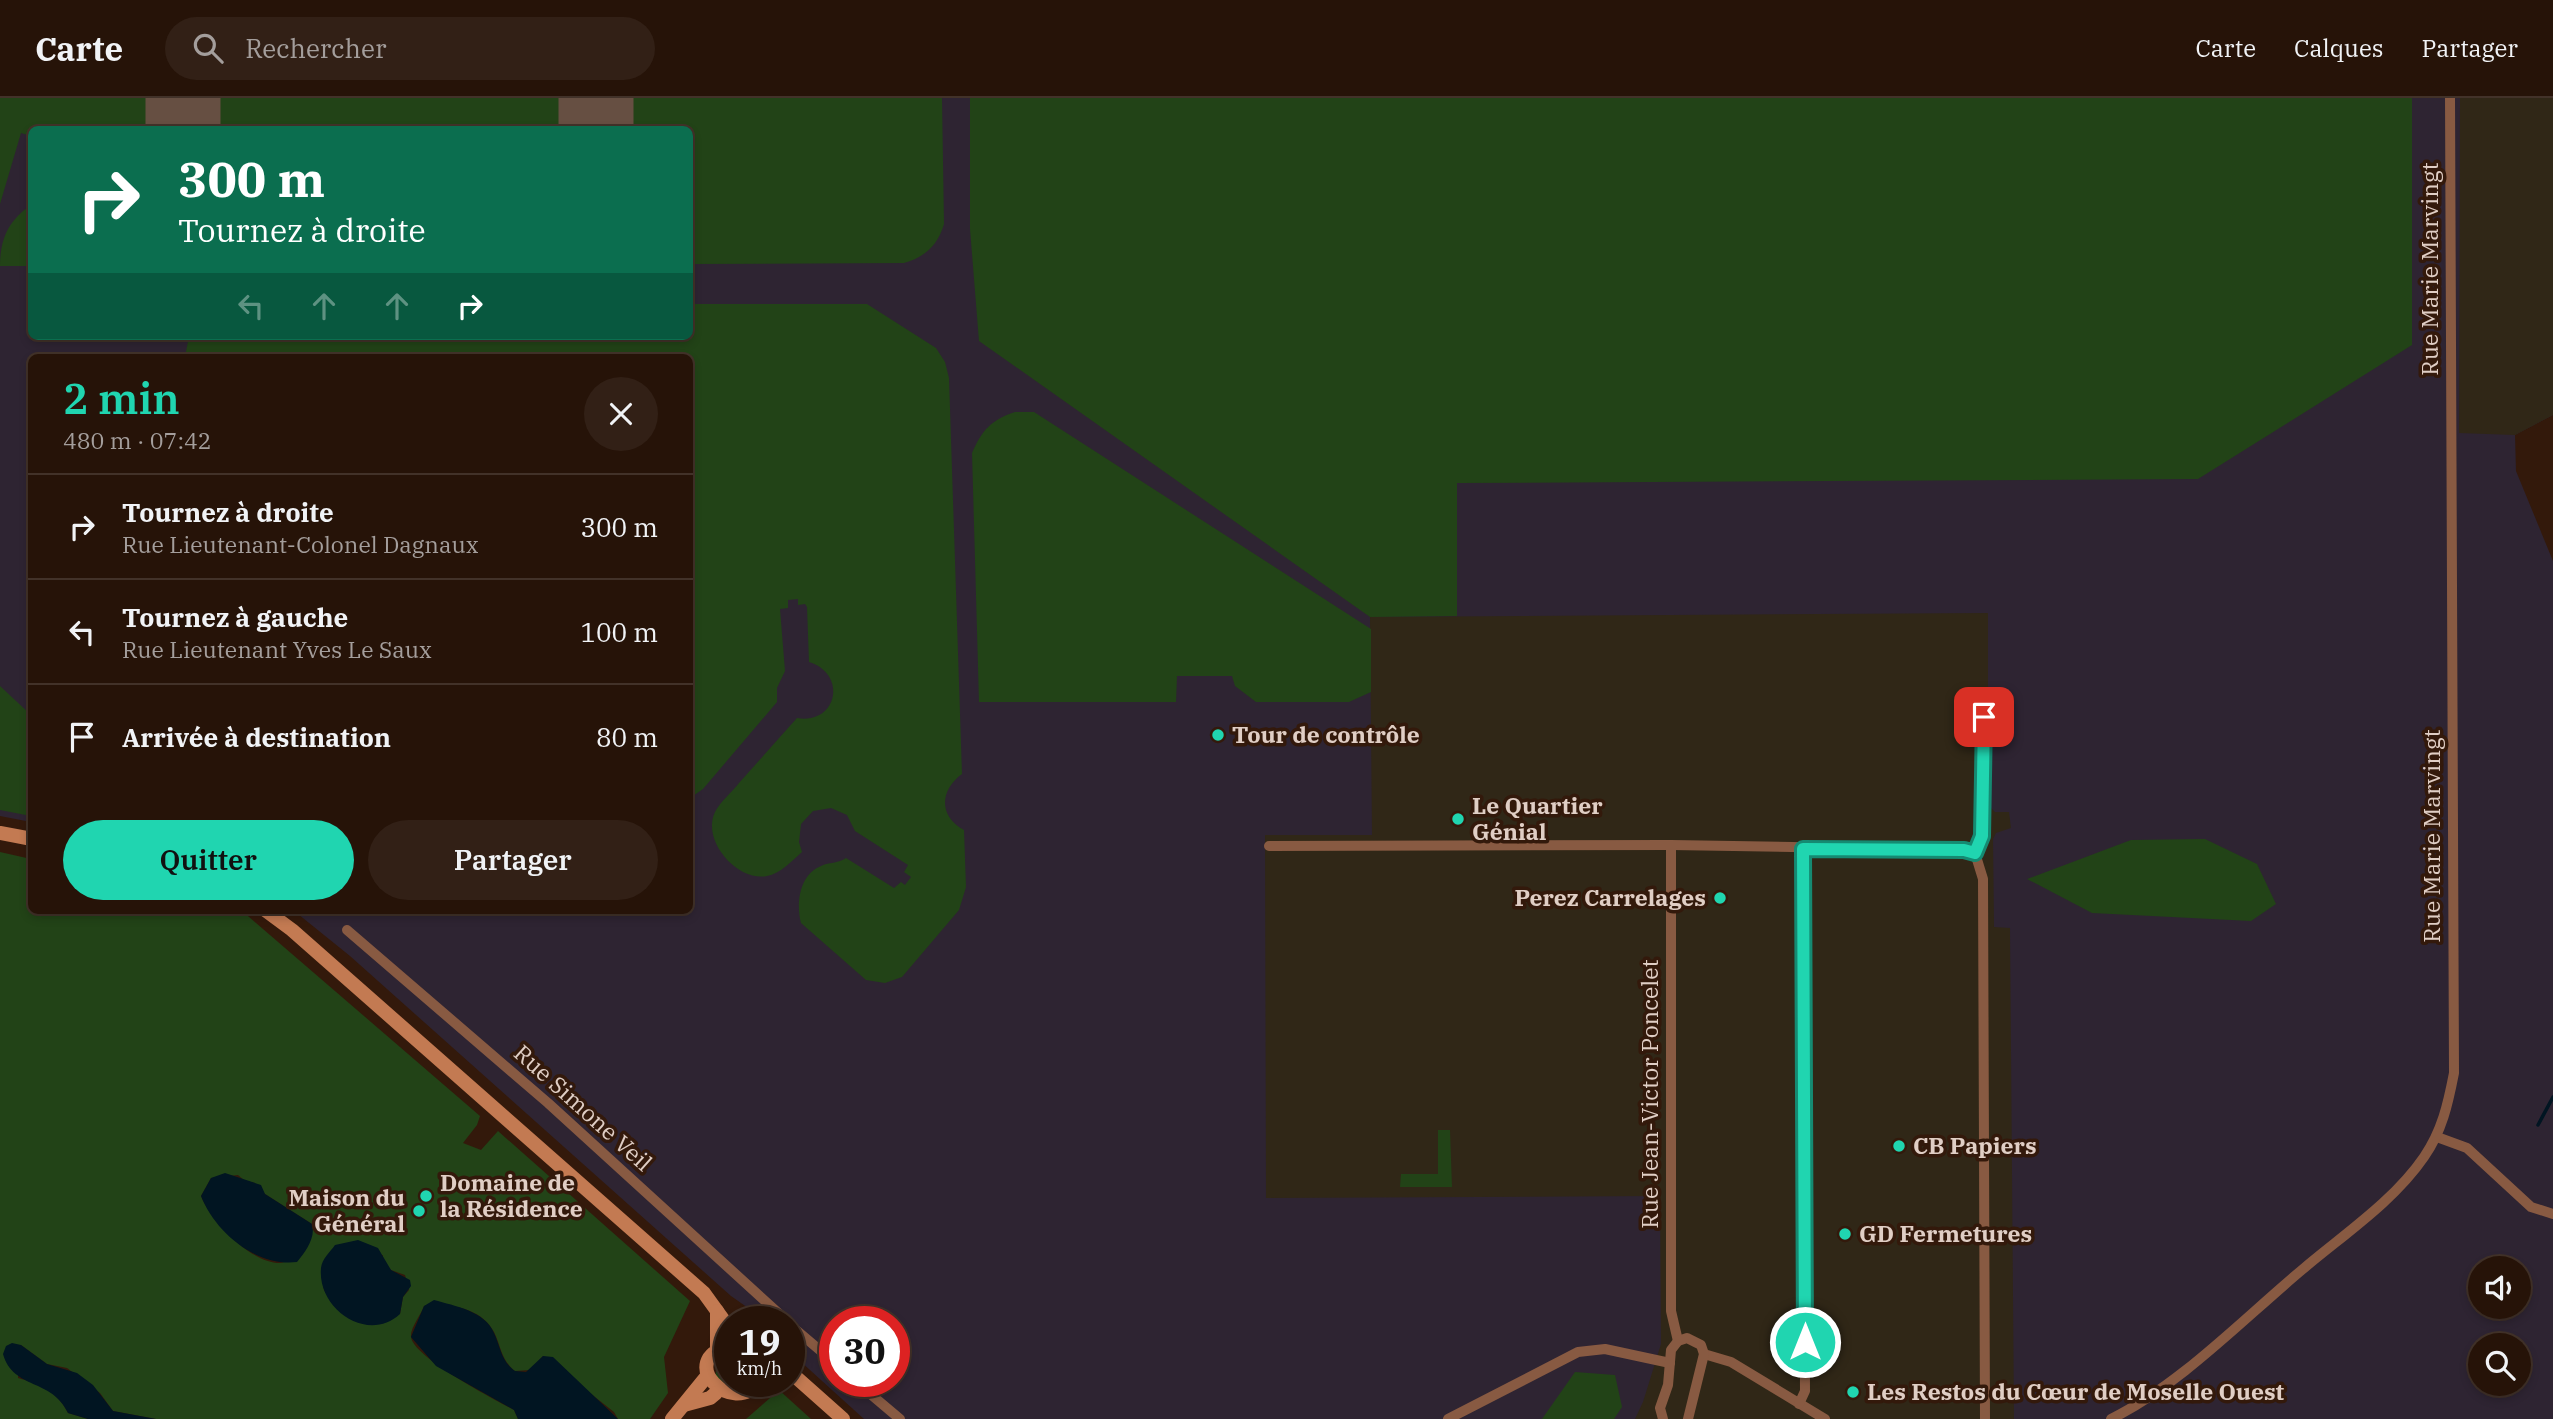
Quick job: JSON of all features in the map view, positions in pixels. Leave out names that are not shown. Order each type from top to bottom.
[{"type":"main road","points":[[0,833],[28,838]]},
{"type":"main road","points":[[270,914],[585,1186],[705,1293],[714,1306]]},
{"type":"main road","points":[[714,1357],[708,1362],[707,1376],[714,1389]]},
{"type":"main road","points":[[672,1419],[707,1376]]},
{"type":"main road","points":[[805,1385],[843,1419]]},
{"type":"main road","points":[[684,1405],[714,1395]]},
{"type":"main road","points":[[725,1397],[732,1400],[743,1397]]},
{"type":"street","name":"Rue Marie Marvingt","points":[[2110,1419],[2159,1390],[2382,1202],[2423,1159],[2437,1137],[2448,1108],[2454,1073],[2450,98]]},
{"type":"street","points":[[1984,717],[1982,836],[1975,853],[1983,879],[1985,1419]]},
{"type":"street","points":[[1269,846],[1671,845],[1964,850],[1975,853]]},
{"type":"street","name":"Rue Jean-Victor Poncelet","points":[[1671,845],[1671,1311],[1678,1341]]},
{"type":"street","points":[[1799,1404],[1805,1391],[1803,849]]},
{"type":"street","name":"Rue Simone Veil","points":[[347,930],[548,1103],[770,1306]]},
{"type":"street","points":[[2437,1137],[2467,1148],[2531,1207],[2553,1214]]},
{"type":"street","name":"Rue Simone Veil","points":[[805,1337],[819,1349]]},
{"type":"street","points":[[1662,1419],[1660,1408],[1668,1385],[1671,1350],[1678,1341],[1687,1339],[1701,1345],[1704,1354],[1688,1419]]},
{"type":"street","points":[[1448,1419],[1577,1352],[1605,1349],[1670,1363]]},
{"type":"street","points":[[1704,1354],[1731,1362],[1825,1419]]},
{"type":"street","points":[[874,1397],[900,1419]]},
{"type":"shaded area","points":[[0,98],[2553,98],[2553,415],[2515,435],[2516,471],[2553,561],[2553,1419],[864,1419],[840,1397],[910,1397],[910,1306],[819,1306],[819,1378],[805,1366],[805,1306],[745,1306],[731,1296],[350,956],[298,914],[693,914],[693,354],[28,354],[28,821],[0,816]]},
{"type":"shaded area","points":[[2460,98],[2553,98],[2553,415],[2515,435],[2459,433]]},
{"type":"shaded area","points":[[1988,613],[1988,805],[1995,812],[2009,812],[2011,828],[1996,833],[1993,839],[1994,927],[2010,928],[2014,1419],[1635,1419],[1661,1344],[1660,1196],[1266,1198],[1265,835],[1372,835],[1370,617]]},
{"type":"green space","points":[[0,98],[942,98],[944,224],[930,249],[904,263],[693,264],[693,126],[28,126],[28,135],[21,133],[0,204]]},
{"type":"green space","points":[[970,98],[2412,98],[2412,345],[2198,479],[1457,483],[1457,616],[1370,617],[979,341],[970,229]]},
{"type":"green space","points":[[28,207],[28,266],[0,266],[7,231]]},
{"type":"green space","points":[[693,304],[867,304],[936,348],[945,362],[949,378],[962,774],[949,788],[945,803],[950,818],[964,830],[966,887],[959,910],[902,977],[885,983],[866,980],[801,923],[799,900],[803,884],[812,871],[846,858],[894,888],[901,882],[905,885],[911,877],[904,872],[908,865],[855,831],[847,815],[831,808],[813,811],[801,824],[799,842],[802,852],[772,875],[756,876],[745,873],[734,866],[718,847],[712,823],[715,812],[723,801],[797,718],[811,718],[821,714],[829,707],[833,697],[829,677],[821,668],[809,662],[807,607],[805,604],[798,605],[798,599],[788,600],[788,608],[780,609],[785,671],[777,688],[777,702],[703,789],[693,796],[693,354],[186,354],[188,340],[693,340]]},
{"type":"green space","points":[[1015,412],[1034,412],[1371,629],[1371,692],[1349,702],[1256,702],[1235,686],[1232,676],[1177,676],[1176,702],[979,702],[972,453],[988,427]]},
{"type":"green space","points":[[0,686],[28,712],[28,815],[0,810]]},
{"type":"green space","points":[[2205,839],[2257,864],[2276,904],[2251,921],[2092,913],[2027,879],[2131,840]]},
{"type":"green space","points":[[0,852],[28,858],[28,914],[246,914],[480,1116],[477,1125],[463,1143],[481,1150],[498,1131],[690,1301],[664,1357],[668,1393],[650,1419],[618,1419],[614,1412],[543,1356],[530,1370],[515,1371],[504,1358],[494,1332],[481,1317],[463,1308],[433,1305],[424,1306],[414,1326],[411,1337],[415,1346],[456,1377],[514,1410],[518,1419],[156,1419],[113,1411],[100,1393],[67,1368],[47,1364],[21,1345],[18,1378],[48,1390],[68,1413],[88,1419],[0,1419]],"holes":[[[238,1175],[245,1181],[255,1183],[265,1194],[312,1224],[301,1255],[280,1263],[256,1256],[233,1239],[213,1217],[201,1196],[211,1178]],[[383,1255],[383,1261],[391,1270],[405,1275],[409,1290],[403,1297],[400,1314],[333,1304],[324,1290],[321,1273]]]},
{"type":"green space","points":[[1438,1130],[1450,1130],[1452,1187],[1400,1187],[1401,1174],[1438,1174]]},
{"type":"green space","points":[[1575,1372],[1615,1375],[1622,1407],[1614,1419],[1542,1419]]},
{"type":"green space","points":[[771,1397],[787,1397],[811,1419],[746,1419]]},
{"type":"water","points":[[225,1173],[261,1185],[265,1194],[312,1224],[311,1240],[297,1262],[267,1259],[252,1253],[216,1222],[201,1196],[211,1178]]},
{"type":"water","points":[[358,1240],[378,1248],[391,1270],[410,1280],[411,1286],[403,1297],[400,1314],[387,1322],[374,1325],[347,1318],[327,1297],[322,1283],[322,1265],[335,1245]]},
{"type":"water","points":[[434,1300],[468,1310],[484,1319],[494,1333],[504,1359],[515,1371],[526,1372],[543,1356],[553,1357],[618,1419],[518,1419],[514,1410],[436,1366],[411,1337],[424,1306]]},
{"type":"water","points":[[12,1343],[21,1345],[47,1364],[77,1373],[93,1385],[113,1411],[156,1419],[88,1419],[68,1413],[53,1394],[24,1379],[8,1365],[3,1354],[6,1346]]},
{"type":"waterway","points":[[2538,1125],[2553,1097]]},
{"type":"runway","points":[[183,98],[183,126]]},
{"type":"runway","points":[[596,98],[596,126]]},
{"type":"place","name":"Tour de contrôle","points":[[1218,735]]},
{"type":"place","name":"Le Quartier Génial","points":[[1458,819]]},
{"type":"place","name":"Perez Carrelages","points":[[1720,898]]},
{"type":"place","name":"CB Papiers","points":[[1899,1146]]},
{"type":"place","name":"Domaine de la Résidence","points":[[426,1196]]},
{"type":"place","name":"Maison du Général","points":[[419,1211]]},
{"type":"place","name":"GD Fermetures","points":[[1845,1234]]},
{"type":"place","name":"Les Restos du Cœur de Moselle Ouest","points":[[1853,1392]]},
{"type":"route","points":[[1805,1342],[1803,849],[1964,850],[1975,853],[1982,836],[1984,717]]}]
